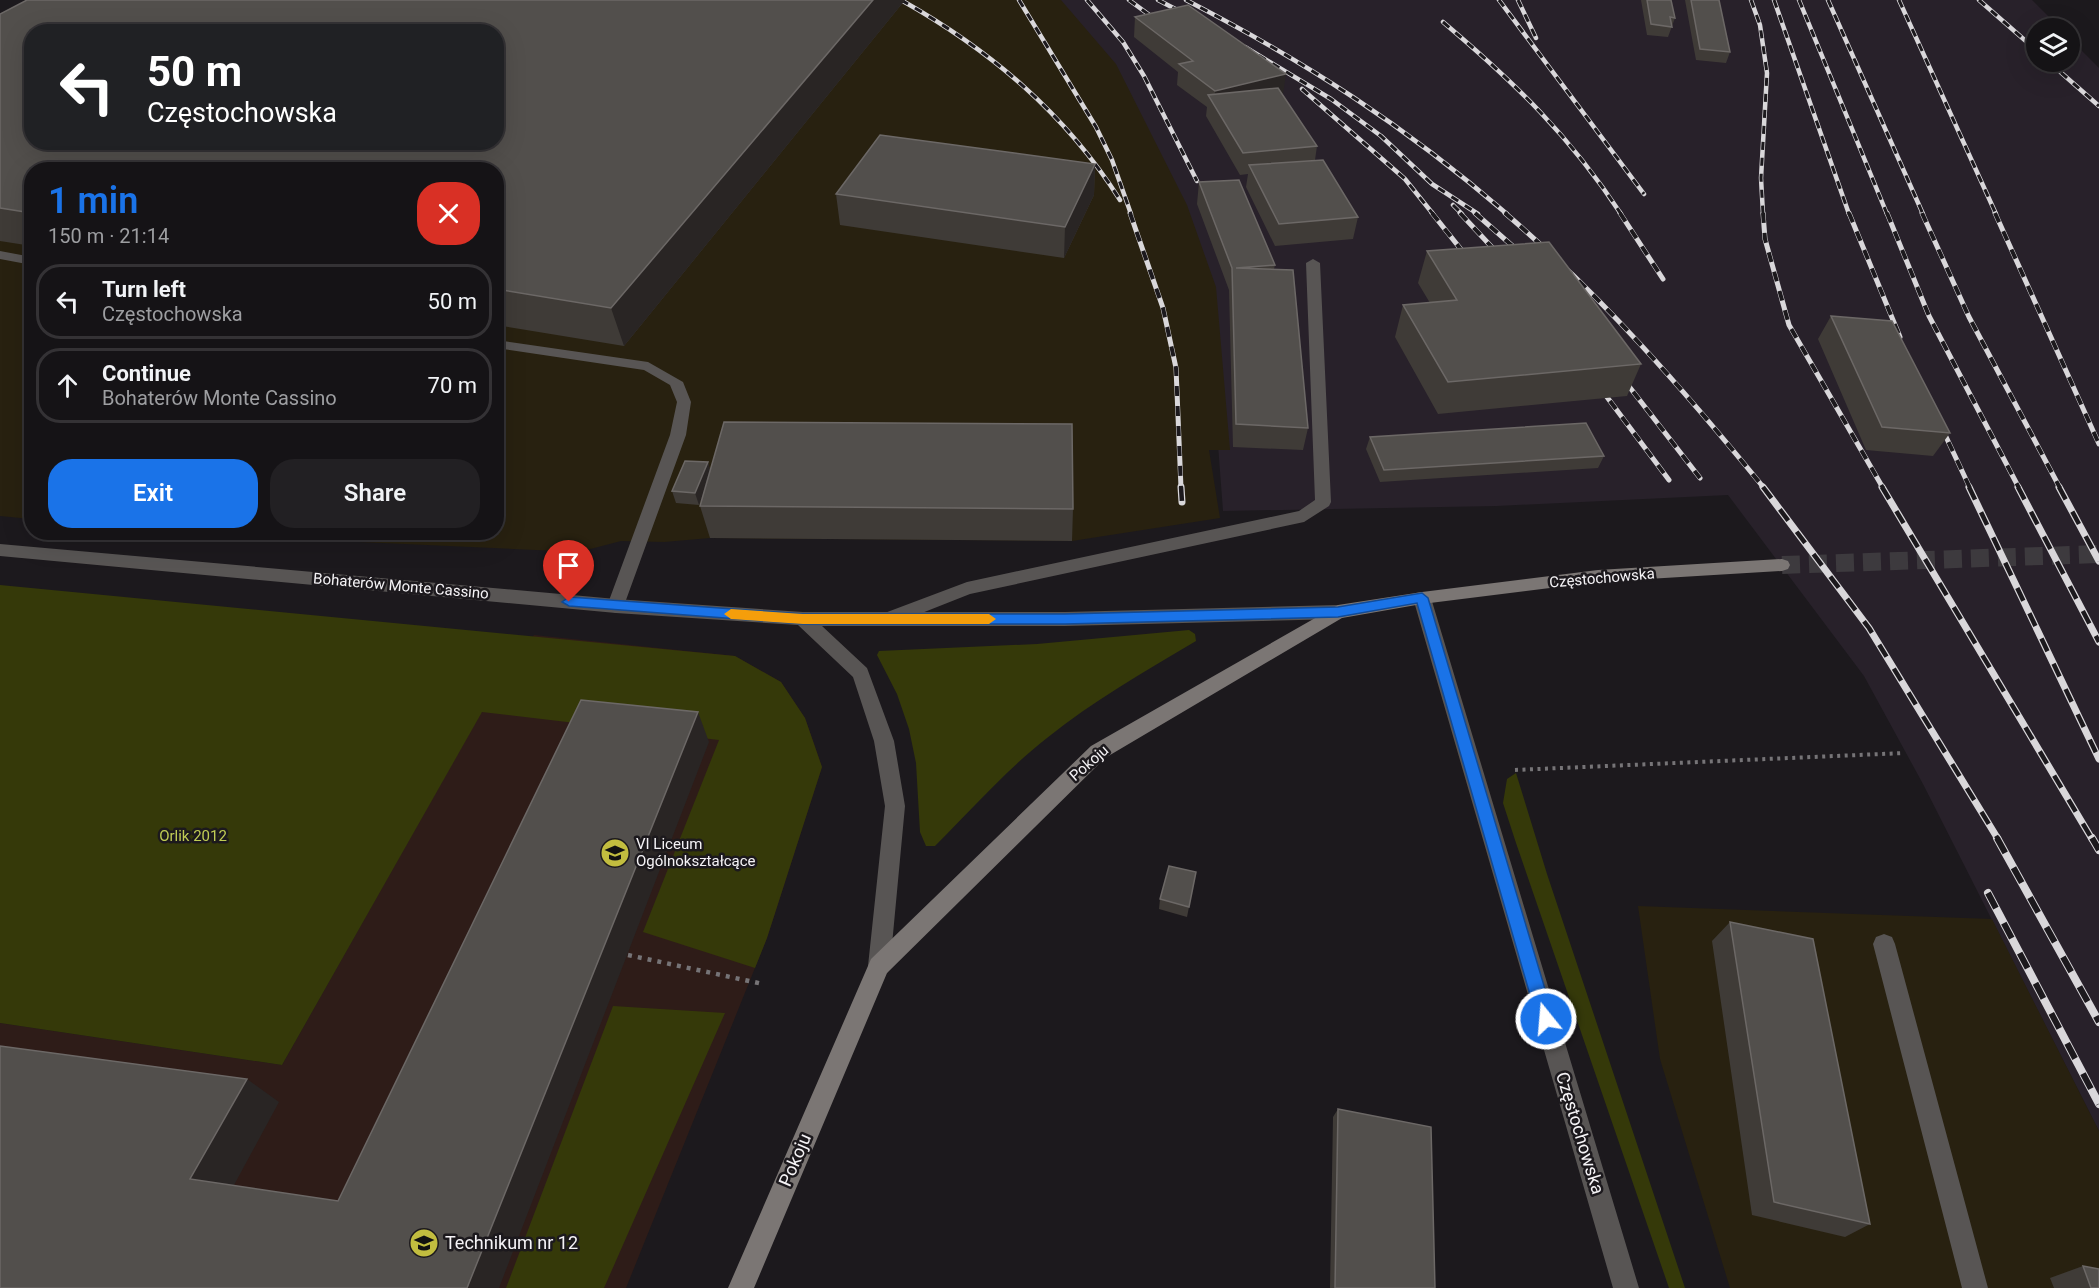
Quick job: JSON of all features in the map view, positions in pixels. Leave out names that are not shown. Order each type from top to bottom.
[{"type":"street","points":[[0,255],[24,260]]},
{"type":"street","points":[[888,619],[967,588],[1304,516],[1323,502],[1313,263]]},
{"type":"street","points":[[504,345],[648,366],[676,382],[684,402],[678,435],[616,606]]},
{"type":"street","name":"Bohaterów Monte Cassino","points":[[0,550],[616,606],[803,619]]},
{"type":"street","name":"Częstochowska","points":[[803,619],[1065,619],[1338,612],[1422,598],[1598,576],[1782,565]]},
{"type":"street","name":"Częstochowska","points":[[1422,598],[1626,1288]]},
{"type":"street","name":"Pokoju","points":[[879,966],[1098,752],[1338,612]]},
{"type":"street","name":"Pokoju","points":[[741,1288],[879,966],[895,806],[884,741],[861,673],[803,619]]},
{"type":"street","points":[[1884,944],[1975,1288]]},
{"type":"path","points":[[1522,769],[1904,753]]},
{"type":"path","points":[[628,955],[763,984]]},
{"type":"shaded area","points":[[56,0],[1061,0],[1116,64],[1187,205],[1216,287],[1230,450],[1209,450],[1220,518],[1072,541],[710,538],[664,542],[621,541],[579,552],[316,540],[504,540],[504,162],[24,162],[24,518],[0,516],[0,29]]},
{"type":"shaded area","points":[[1054,0],[2032,0],[2050,18],[2026,18],[2026,72],[2080,72],[2080,49],[2099,68],[2099,1131],[1923,784],[1864,676],[1728,495],[1497,506],[1223,511],[1206,285]]},
{"type":"shaded area","points":[[534,635],[735,656],[781,682],[805,718],[822,767],[767,938],[626,1288],[0,1288],[0,1023],[282,1065],[500,679]]},
{"type":"shaded area","points":[[1638,906],[1992,919],[2099,1131],[2099,1288],[1730,1288],[1660,1059]]},
{"type":"green space","name":"Orlik 2012","points":[[0,585],[735,656],[781,682],[805,718],[822,767],[767,938],[755,968],[643,932],[719,740],[482,712],[282,1065],[0,1023]]},
{"type":"green space","points":[[1189,630],[1195,634],[1196,641],[1119,687],[1064,724],[1017,763],[935,846],[926,846],[920,832],[916,763],[909,729],[897,694],[877,655],[879,651],[1037,644]]},
{"type":"green space","points":[[1516,773],[1547,874],[1685,1288],[1669,1288],[1516,843],[1503,803],[1507,779]]},
{"type":"green space","points":[[613,1006],[725,1013],[604,1288],[506,1288]]},
{"type":"building","points":[[27,0],[873,0],[611,308],[504,290],[504,162],[24,162],[24,212],[0,208],[0,14]]},
{"type":"building","points":[[1647,0],[1671,0],[1675,18],[1670,17],[1672,27],[1651,24]]},
{"type":"building","points":[[1691,0],[1719,0],[1730,52],[1700,49]]},
{"type":"building","points":[[1188,5],[1286,74],[1215,91],[1179,64],[1193,61],[1135,17]]},
{"type":"building","points":[[1278,88],[1317,146],[1243,153],[1208,95]]},
{"type":"building","points":[[880,135],[1095,164],[1065,227],[836,194]]},
{"type":"building","points":[[1323,160],[1358,217],[1279,224],[1249,165]]},
{"type":"building","points":[[1239,180],[1275,265],[1236,268],[1293,270],[1308,428],[1236,424],[1232,268],[1199,182]]},
{"type":"building","points":[[1549,242],[1641,364],[1448,382],[1403,305],[1457,300],[1427,251]]},
{"type":"building","points":[[1831,316],[1892,321],[1950,433],[1882,427]]},
{"type":"building","points":[[724,422],[1072,424],[1073,509],[700,506]]},
{"type":"building","points":[[1586,423],[1604,456],[1384,470],[1370,437]]},
{"type":"building","points":[[685,461],[708,462],[695,493],[672,491]]},
{"type":"building","points":[[581,700],[698,712],[467,1288],[0,1288],[0,1046],[247,1079],[190,1179],[338,1201]]},
{"type":"building","points":[[1169,866],[1196,872],[1189,907],[1160,899]]},
{"type":"building","points":[[1730,922],[1813,939],[1870,1224],[1774,1202]]},
{"type":"building","points":[[1338,1109],[1431,1127],[1435,1288],[1335,1288]]},
{"type":"building","points":[[2083,1266],[2099,1269],[2099,1288],[2091,1288]]},
{"type":"tunnel","points":[[1782,565],[2099,554]]},
{"type":"railway","points":[[901,0],[965,40],[1023,86],[1075,139],[1120,200]]},
{"type":"railway","points":[[1019,0],[1096,127],[1112,160],[1131,214]]},
{"type":"railway","points":[[1087,0],[1123,42],[1144,76],[1197,181]]},
{"type":"railway","points":[[1129,0],[1163,25]]},
{"type":"railway","points":[[1158,0],[1187,15]]},
{"type":"railway","points":[[1186,0],[1272,47],[1353,97],[1431,152],[1507,214]]},
{"type":"railway","points":[[1499,0],[1644,194]]},
{"type":"railway","points":[[1518,0],[1536,38]]},
{"type":"railway","points":[[1751,0],[1760,25],[1767,73],[1761,178],[1763,214]]},
{"type":"railway","points":[[1774,0],[1849,214]]},
{"type":"railway","points":[[1799,0],[1887,214]]},
{"type":"railway","points":[[1828,0],[1923,214]]},
{"type":"railway","points":[[1899,0],[1996,214]]},
{"type":"railway","points":[[1979,0],[2026,41]]},
{"type":"railway","points":[[1443,22],[1540,111],[1581,159],[1621,214]]},
{"type":"railway","points":[[1245,47],[1331,99],[1381,136],[1432,184],[1478,214]]},
{"type":"railway","points":[[2060,72],[2099,106]]},
{"type":"railway","points":[[1302,89],[1405,179],[1433,214]]},
{"type":"railway","points":[[1453,205],[1462,214]]},
{"type":"railway","points":[[1130,213],[1163,308],[1176,368],[1181,488]]},
{"type":"railway","points":[[1432,213],[1471,262]]},
{"type":"railway","points":[[1460,213],[1502,258]]},
{"type":"railway","points":[[1475,213],[1525,257]]},
{"type":"railway","points":[[1505,213],[1575,277],[1641,345],[1764,488]]},
{"type":"railway","points":[[1620,213],[1663,279]]},
{"type":"railway","points":[[1763,213],[1765,239],[1789,325],[1883,488]]},
{"type":"railway","points":[[1849,213],[1900,337]]},
{"type":"railway","points":[[1887,213],[1929,316],[2019,488]]},
{"type":"railway","points":[[1922,213],[1969,317],[2060,488]]},
{"type":"railway","points":[[1995,213],[2099,444]]},
{"type":"railway","points":[[1621,376],[1700,478]]},
{"type":"railway","points":[[1598,385],[1669,480]]},
{"type":"railway","points":[[1940,424],[1970,488]]},
{"type":"railway","points":[[1181,487],[1182,502]]},
{"type":"railway","points":[[1763,487],[1869,628],[1998,839]]},
{"type":"railway","points":[[1882,487],[2092,839]]},
{"type":"railway","points":[[1969,487],[2099,759]]},
{"type":"railway","points":[[2018,487],[2099,642]]},
{"type":"railway","points":[[2059,487],[2099,561]]},
{"type":"railway","points":[[1997,838],[2099,1022]]},
{"type":"railway","points":[[2092,838],[2099,850]]},
{"type":"railway","points":[[1988,893],[2099,1104]]},
{"type":"slow traffic","points":[[731,614],[803,619],[989,619]]},
{"type":"place","name":"VI Liceum Ogólnokształcące","points":[[615,853]]},
{"type":"place","name":"Technikum nr 12","points":[[424,1243]]},
{"type":"route","points":[[569,602],[803,619],[1065,619],[1338,612],[1422,598],[1546,1019]]}]
